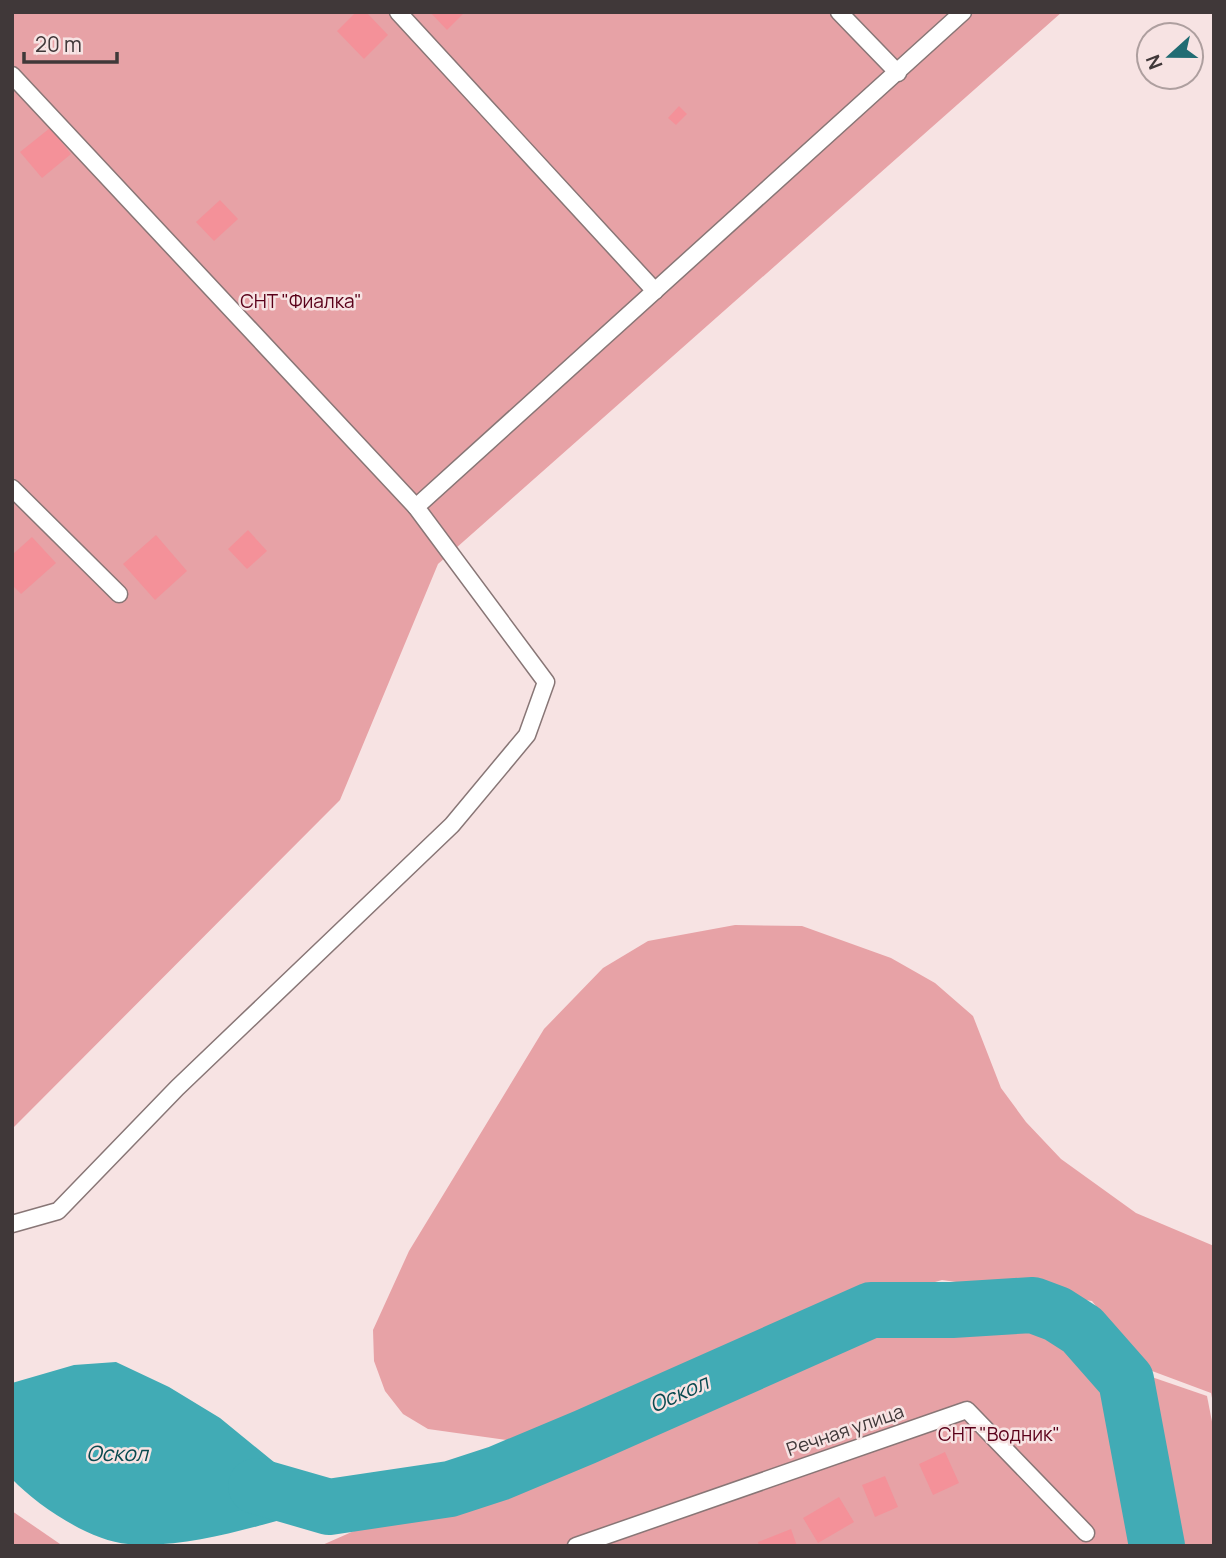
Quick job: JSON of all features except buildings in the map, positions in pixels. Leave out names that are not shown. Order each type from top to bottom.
[{"type":"lane","points":[[398,12],[655,292]]},
{"type":"lane","points":[[839,12],[898,73]]},
{"type":"lane","points":[[416,507],[963,12]]},
{"type":"lane","points":[[12,75],[416,507],[546,682],[527,735],[452,825],[177,1088],[58,1211],[12,1224]]},
{"type":"lane","points":[[12,488],[119,594]]},
{"type":"lane","name":"Речная улица","points":[[576,1546],[967,1410],[1086,1534]]},
{"type":"green space","name":"СНТ \"Фиалка\"","points":[[12,12],[1062,12],[438,564],[340,800],[12,1129]]},
{"type":"green space","points":[[735,925],[802,926],[891,958],[935,983],[973,1016],[1001,1088],[1026,1122],[1061,1159],[1136,1213],[1214,1246],[1214,1408],[1211,1393],[1144,1368],[1092,1301],[942,1280],[838,1310],[707,1353],[660,1375],[591,1425],[527,1443],[428,1429],[403,1414],[385,1391],[374,1361],[373,1330],[409,1251],[544,1029],[603,968],[648,941]]},
{"type":"green space","name":"СНТ \"Водник\"","points":[[1028,1321],[1063,1338],[1086,1363],[1104,1392],[1113,1412],[1141,1546],[320,1546],[397,1512],[456,1510],[494,1499],[876,1336],[958,1325]]},
{"type":"green space","points":[[1143,1374],[1207,1396],[1214,1432],[1214,1546],[1172,1546]]},
{"type":"green space","points":[[12,1511],[63,1546],[12,1546]]},
{"type":"water","name":"Оскол","points":[[116,1362],[169,1387],[220,1418],[329,1507],[203,1539],[152,1545],[128,1544],[98,1536],[50,1511],[12,1479],[12,1383],[74,1365]]},
{"type":"waterway","name":"Оскол","points":[[256,1486],[329,1507],[450,1489],[499,1473],[585,1437],[871,1310],[952,1310],[1033,1305],[1057,1314],[1082,1330],[1126,1380],[1157,1546]]}]
